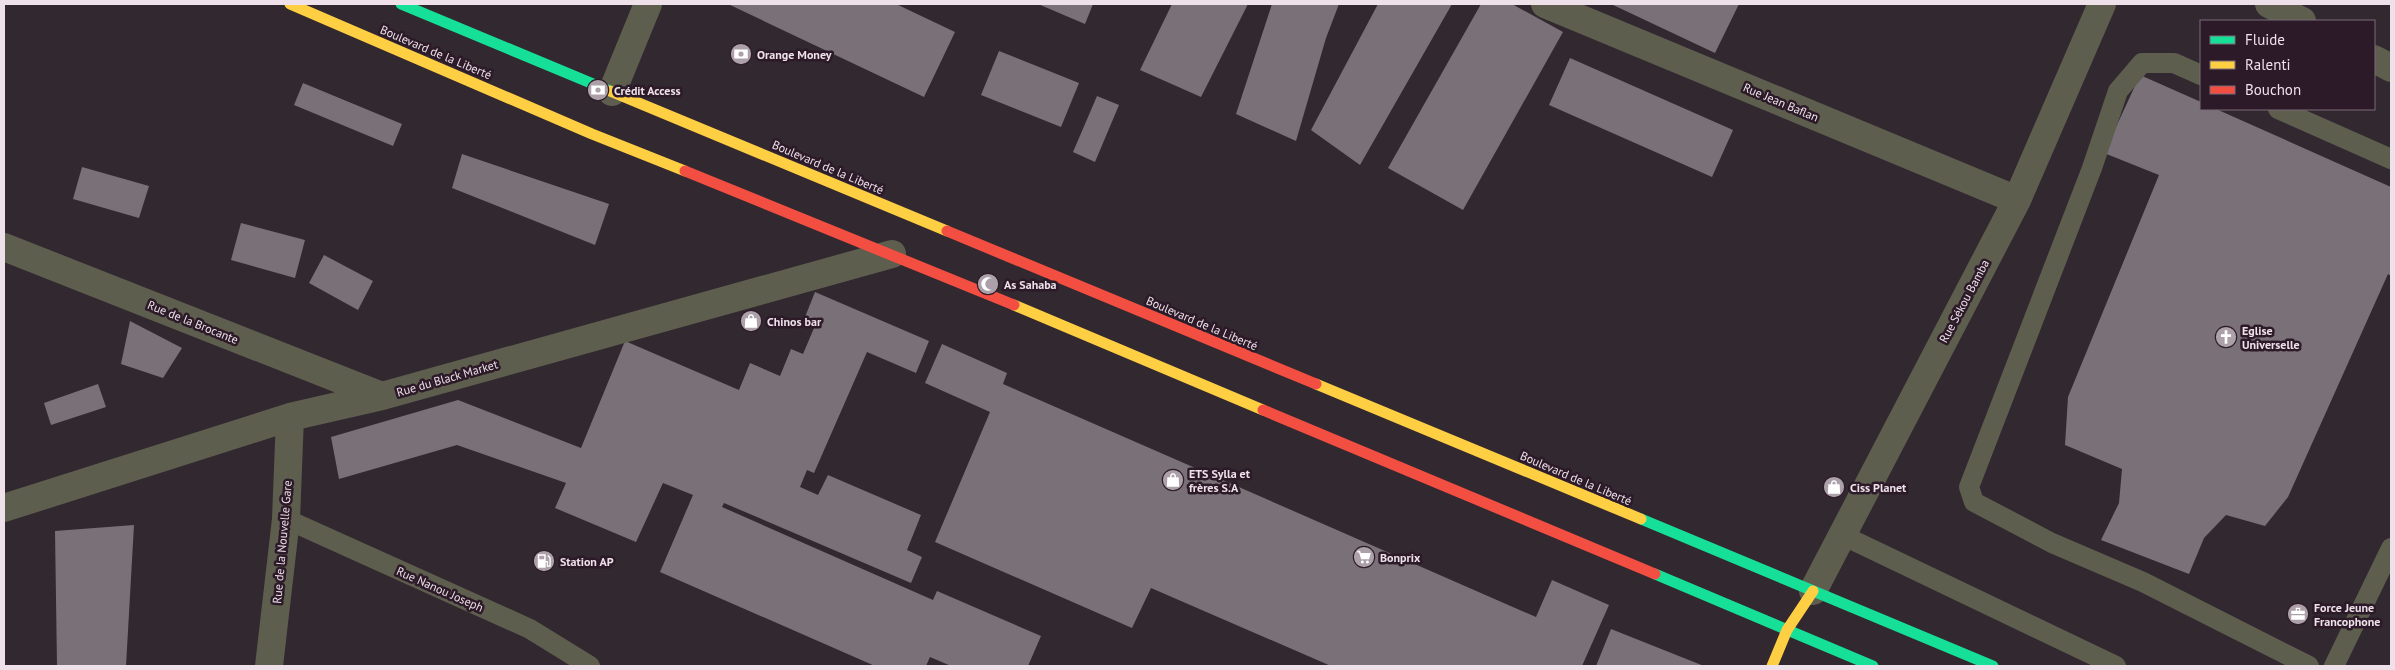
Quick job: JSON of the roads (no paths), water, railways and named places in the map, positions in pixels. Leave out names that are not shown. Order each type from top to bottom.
[{"type":"street","name":"Boulevard de la Liberté","points":[[290,4],[592,134],[892,254],[1873,666]]},
{"type":"street","name":"Boulevard de la Liberté","points":[[401,4],[1993,666]]},
{"type":"street","points":[[612,92],[648,4]]},
{"type":"street","name":"Rue Jean Baflan","points":[[1545,4],[2016,200]]},
{"type":"street","name":"Rue Sékou Bamba","points":[[1813,591],[2016,200],[2102,4]]},
{"type":"street","points":[[2269,4],[2300,20]]},
{"type":"street","points":[[2375,60],[2391,68]]},
{"type":"street","name":"Rue de la Brocante","points":[[4,247],[382,396]]},
{"type":"street","name":"Rue du Black Market","points":[[4,508],[290,417],[382,396],[892,254]]},
{"type":"street","name":"Rue de la Nouvelle Gare","points":[[269,666],[286,519],[290,417]]},
{"type":"street","points":[[1772,666],[1787,630],[1813,591]]},
{"type":"lane","points":[[2200,75],[2174,63],[2142,63],[2118,91],[2092,168],[1969,487],[1974,502],[2052,543],[2143,582],[2309,666]]},
{"type":"lane","points":[[2280,110],[2391,159]]},
{"type":"lane","name":"Rue Nanou Joseph","points":[[286,519],[530,629],[590,666]]},
{"type":"lane","points":[[1842,535],[2116,666]]},
{"type":"lane","points":[[2334,666],[2391,548]]},
{"type":"place","name":"Orange Money","points":[[741,54]]},
{"type":"place","name":"Crédit Access","points":[[598,90]]},
{"type":"place","name":"As Sahaba","points":[[988,284]]},
{"type":"place","name":"Chinos bar","points":[[751,321]]},
{"type":"place","name":"Eglise Universelle","points":[[2226,337]]},
{"type":"place","name":"ETS Sylla et frères S.A","points":[[1173,480]]},
{"type":"place","name":"Ciss Planet","points":[[1834,487]]},
{"type":"place","name":"Bonprix","points":[[1364,557]]},
{"type":"place","name":"Station AP","points":[[544,561]]},
{"type":"place","name":"Force Jeune Francophone","points":[[2298,614]]}]
